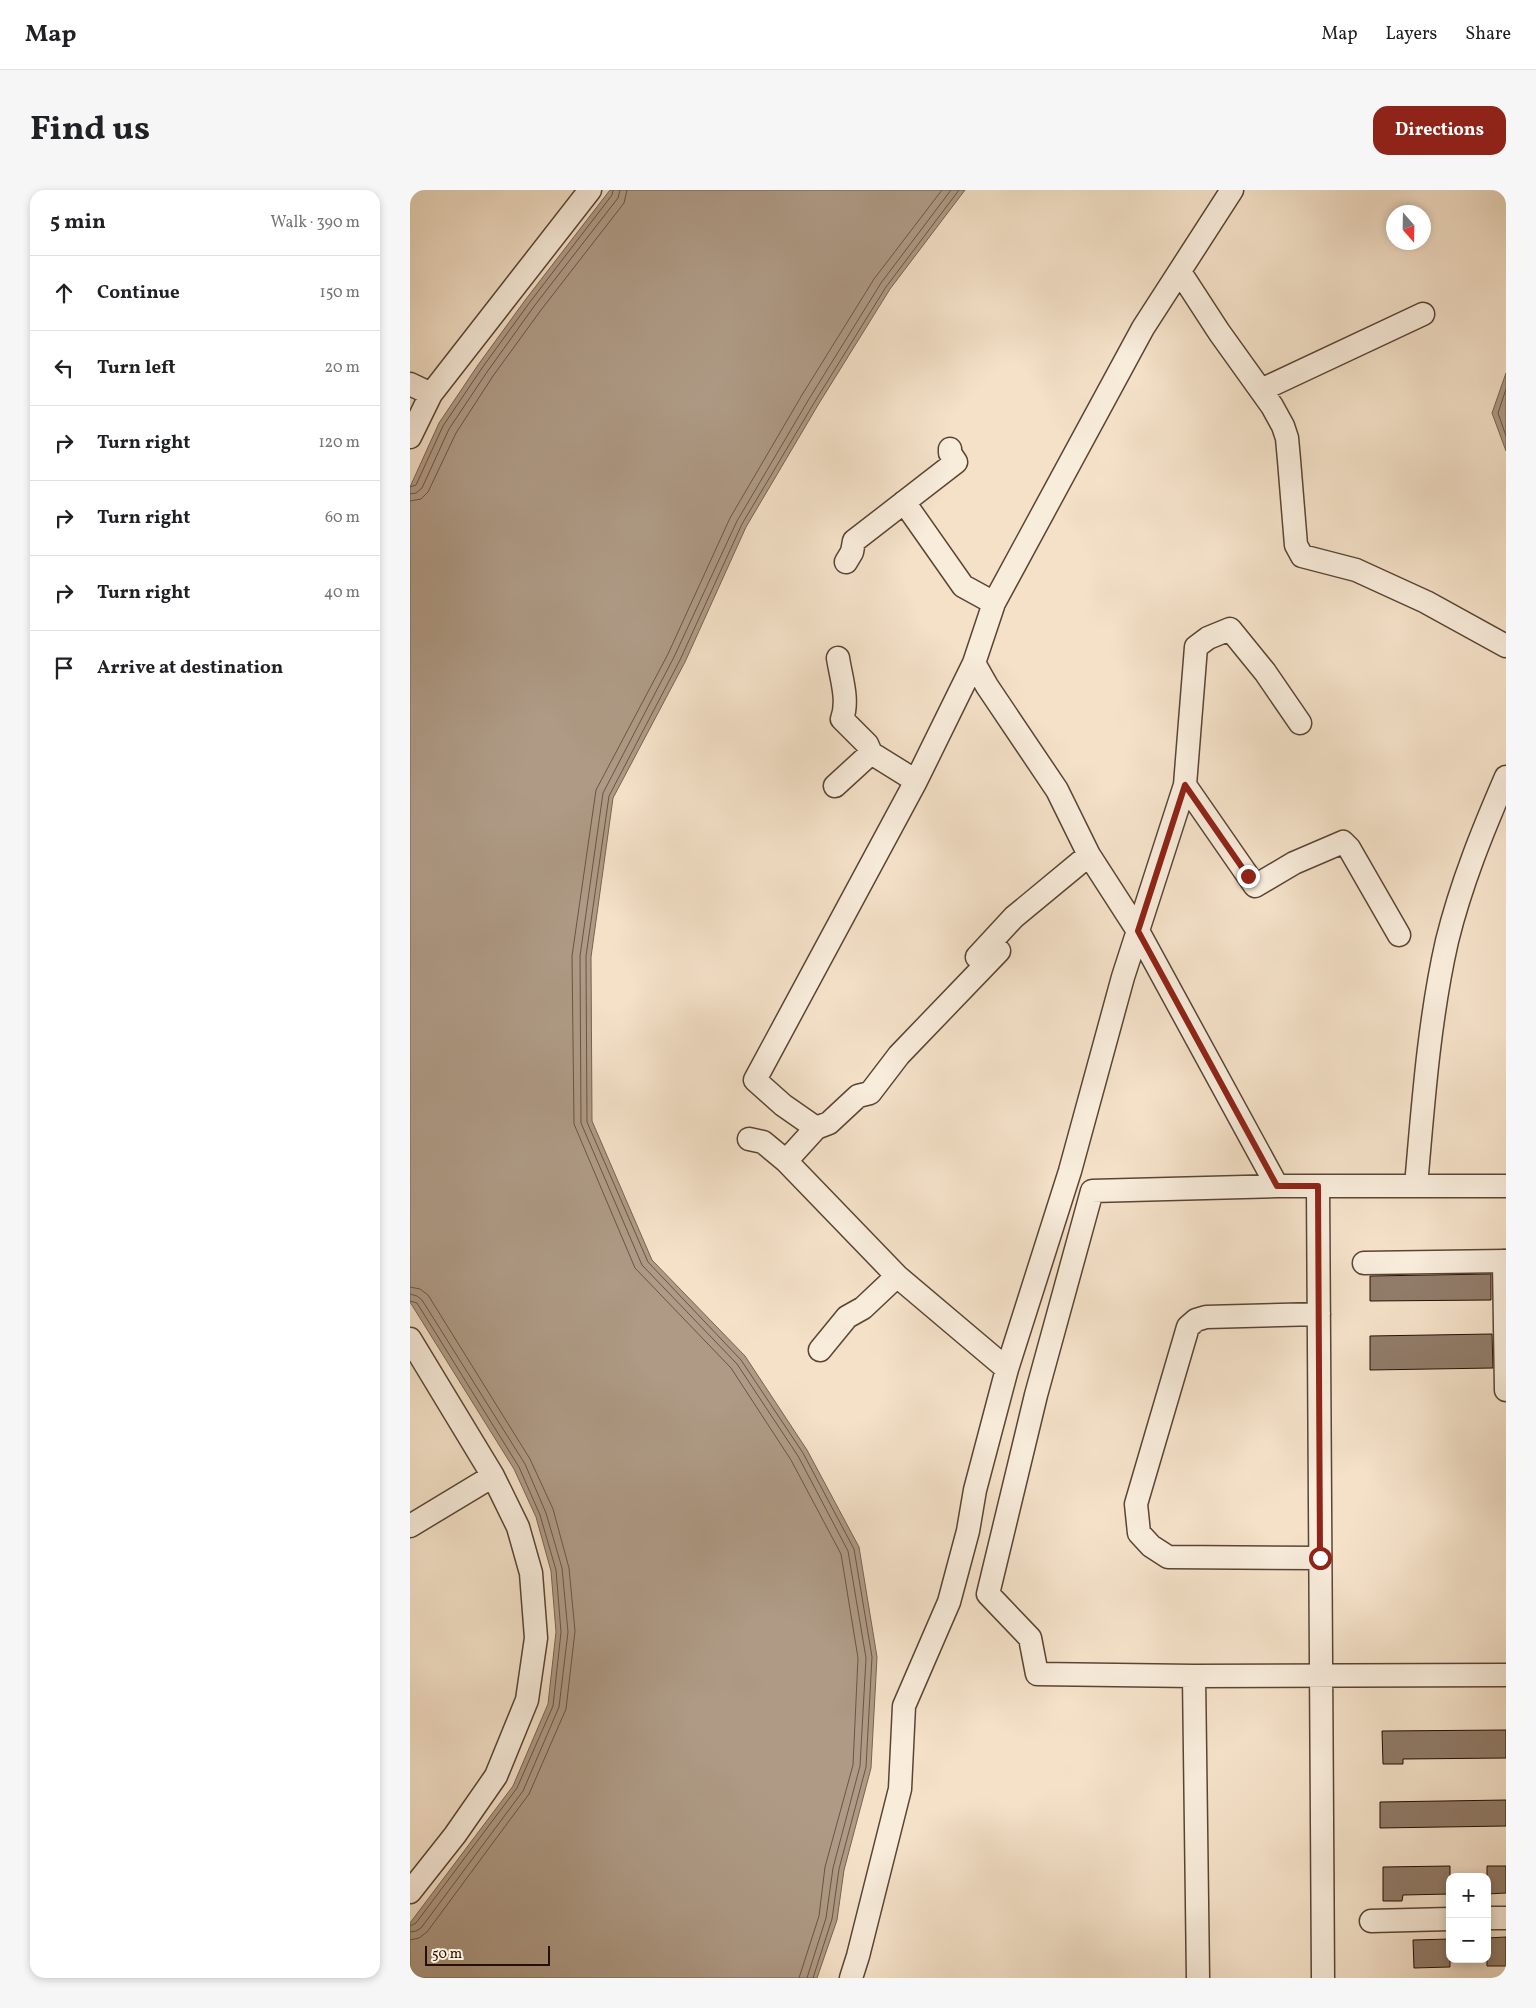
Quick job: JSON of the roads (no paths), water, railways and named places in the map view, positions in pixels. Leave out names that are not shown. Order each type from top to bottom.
[{"type":"street","points":[[410,437],[431,394],[590,190]]},
{"type":"street","points":[[816,1128],[783,1105],[755,1080],[916,781],[974,663],[994,603],[1143,328],[1180,272],[1226,193]]},
{"type":"street","points":[[1180,272],[1218,332],[1261,390],[1283,426],[1287,438],[1296,545],[1302,556],[1356,570],[1426,602],[1506,646]]},
{"type":"street","points":[[1261,390],[1423,314]]},
{"type":"street","points":[[410,384],[431,394]]},
{"type":"street","points":[[846,562],[852,552],[854,541],[956,462],[950,449]]},
{"type":"street","points":[[904,502],[963,586],[994,603]]},
{"type":"street","points":[[851,1978],[900,1789],[904,1706],[948,1602],[968,1531],[971,1510],[1007,1370],[1070,1171],[1138,931],[1185,785],[1196,647],[1208,638],[1230,629],[1265,672],[1300,723]]},
{"type":"street","points":[[838,658],[846,701],[846,709],[842,719],[867,744],[871,752],[916,781]]},
{"type":"street","points":[[974,663],[987,686],[1057,790],[1088,855],[1138,931],[1277,1186]]},
{"type":"street","points":[[835,786],[871,752]]},
{"type":"street","points":[[1416,1186],[1423,1099],[1433,1023],[1447,941],[1476,846],[1506,777]]},
{"type":"street","points":[[1185,785],[1255,886],[1294,863],[1343,842],[1399,935]]},
{"type":"street","points":[[947,989],[1014,917],[1088,855]]},
{"type":"street","points":[[786,1161],[816,1128],[829,1123],[858,1096],[870,1093],[899,1054],[999,951]]},
{"type":"street","points":[[749,1139],[763,1142],[786,1161],[898,1276],[1007,1370]]},
{"type":"street","points":[[1070,1171],[1092,1191],[1277,1186],[1506,1186]]},
{"type":"street","points":[[1318,1186],[1323,1978]]},
{"type":"street","points":[[988,1594],[1036,1396],[1092,1191]]},
{"type":"street","points":[[1364,1264],[1505,1261],[1506,1390]]},
{"type":"street","points":[[820,1350],[846,1318],[863,1308],[898,1276]]},
{"type":"street","points":[[1319,1314],[1206,1317],[1196,1320],[1188,1327],[1136,1504],[1139,1533],[1151,1546],[1168,1556],[1320,1558]]},
{"type":"street","points":[[410,1339],[493,1476],[518,1527],[531,1573],[536,1638],[527,1700],[496,1776],[455,1835],[410,1892]]},
{"type":"street","points":[[410,1526],[493,1476]]},
{"type":"street","points":[[971,1510],[1006,1521]]},
{"type":"street","points":[[948,1602],[988,1594]]},
{"type":"street","points":[[988,1594],[1030,1638],[1037,1674],[1194,1676],[1506,1675]]},
{"type":"street","points":[[1194,1676],[1198,1978]]},
{"type":"street","points":[[1491,1918],[1506,1918]]},
{"type":"street","points":[[1371,1921],[1446,1919]]},
{"type":"water","points":[[610,190],[965,190],[890,289],[818,405],[746,527],[685,662],[613,798],[591,957],[592,1121],[652,1260],[745,1356],[807,1450],[859,1547],[877,1657],[871,1768],[844,1870],[837,1920],[817,1978],[410,1978],[410,1923],[513,1786],[548,1704],[556,1632],[551,1571],[536,1517],[514,1469],[410,1302],[410,487],[439,423],[478,365]]},
{"type":"water","points":[[1506,373],[1506,451],[1492,413]]}]
